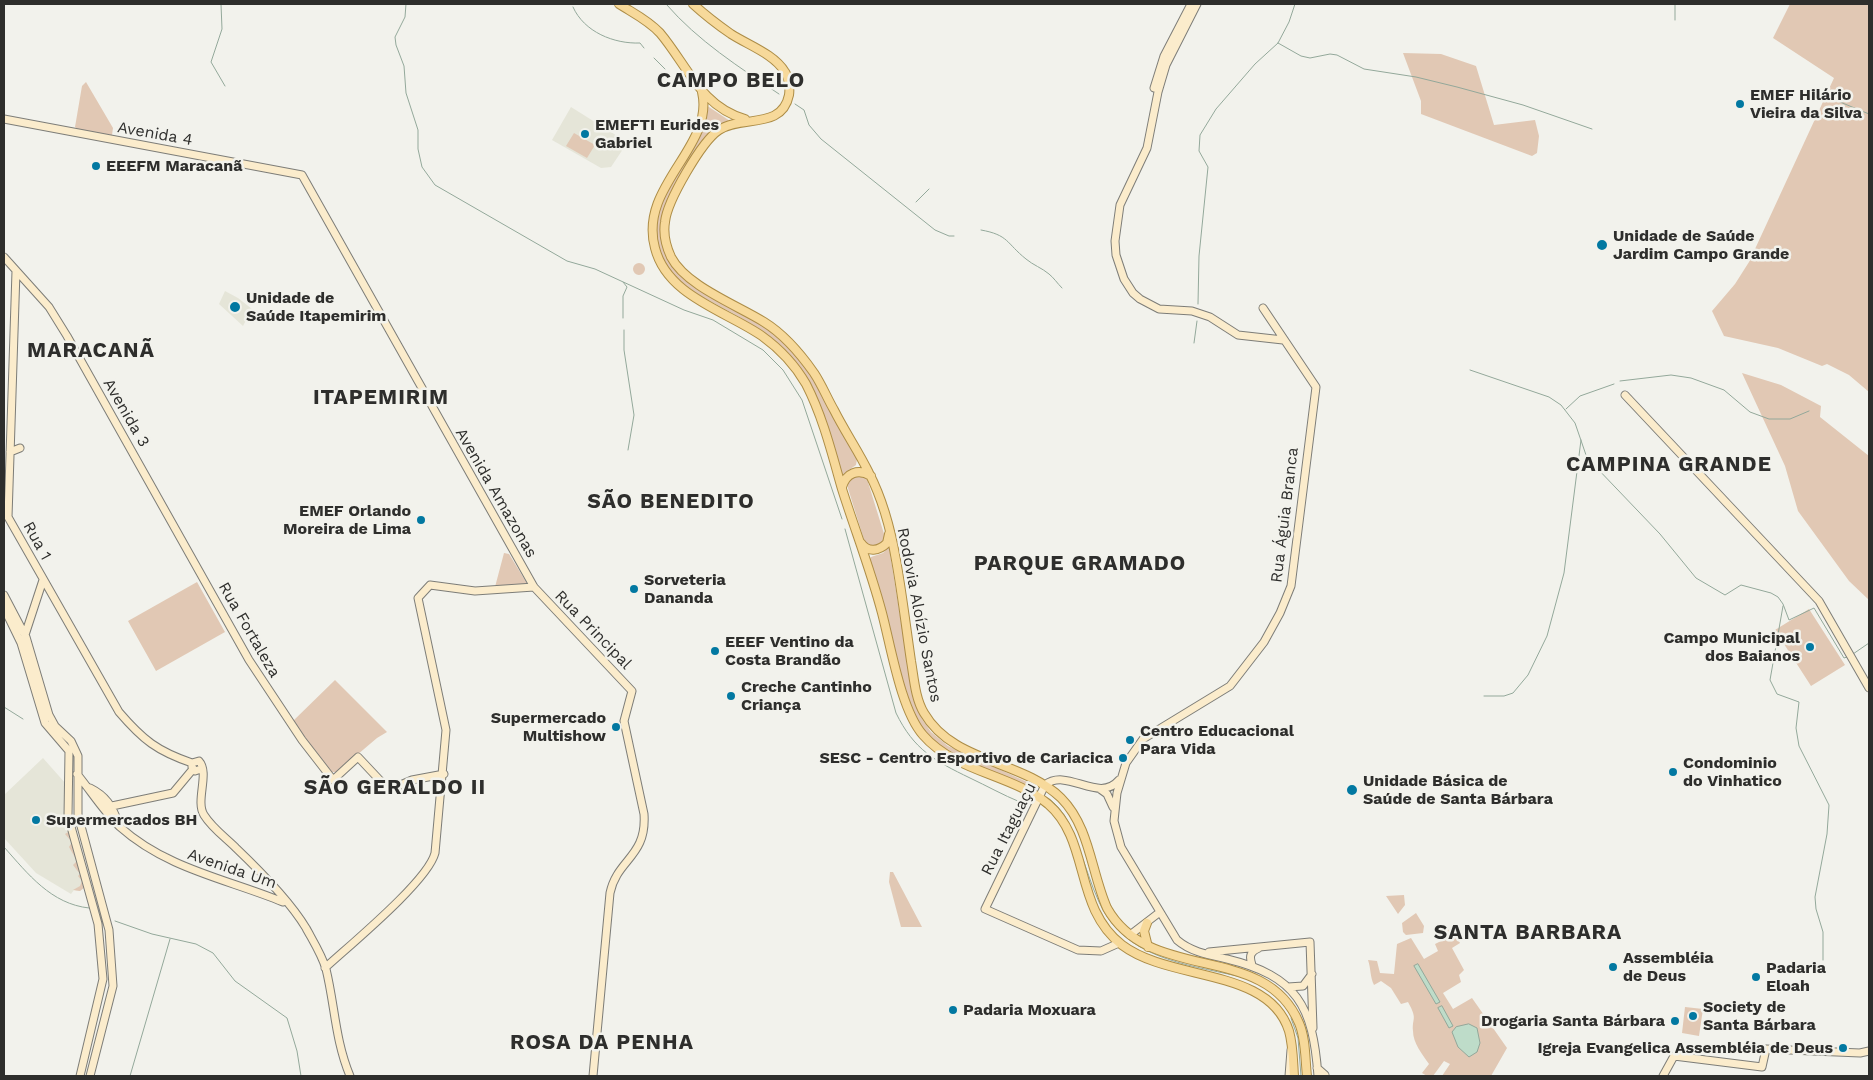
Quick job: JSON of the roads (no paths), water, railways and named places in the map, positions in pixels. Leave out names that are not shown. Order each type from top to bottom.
[{"type":"main road","points":[[619,4],[638,15],[658,31],[702,92],[726,112],[750,120]]},
{"type":"main road","name":"Rodovia Aloízio Santos","points":[[693,4],[722,27],[776,61],[787,75],[789,93],[783,108],[769,119],[750,120],[723,128],[704,144],[669,206],[664,225],[667,248],[674,262],[692,280],[765,322],[796,348],[815,375],[871,476],[889,530],[916,685],[924,714],[934,726],[956,744],[1045,785],[1060,798],[1077,820],[1107,908],[1125,939],[1250,976],[1271,986],[1286,1000],[1300,1024],[1307,1076]]},
{"type":"main road","name":"Rodovia Aloízio Santos","points":[[702,92],[704,109],[701,124],[665,187],[654,214],[652,235],[657,256],[665,271],[681,288],[761,335],[792,363],[813,399],[860,541],[906,702],[918,728],[934,746],[952,758],[1039,798],[1056,812],[1066,827],[1096,917],[1125,939],[1149,961],[1244,986],[1262,994],[1281,1014],[1291,1045],[1294,1076]]},
{"type":"main road","points":[[842,488],[845,478],[850,474],[861,472],[871,476]]},
{"type":"main road","points":[[860,541],[870,550],[882,548],[887,543],[889,530]]},
{"type":"main road","points":[[1147,924],[1144,932],[1148,947]]},
{"type":"street","points":[[1153,90],[1164,56],[1191,4]]},
{"type":"street","points":[[1198,4],[1163,73],[1147,148],[1123,195],[1115,242],[1116,255],[1124,279],[1140,300],[1159,309],[1192,311],[1210,317],[1238,335],[1283,340]]},
{"type":"street","name":"Avenida 4","points":[[4,119],[302,175]]},
{"type":"street","name":"Avenida Amazonas","points":[[302,175],[534,588]]},
{"type":"street","name":"Avenida 3","points":[[4,257],[49,307],[154,487]]},
{"type":"street","name":"Rua 1","points":[[16,271],[6,517],[119,712],[138,734],[152,746],[193,766],[199,761],[202,764],[203,783],[200,805],[204,815],[286,903]]},
{"type":"street","points":[[1263,308],[1283,340]]},
{"type":"street","name":"Rua Águia Branca","points":[[1114,808],[1126,763],[1143,739],[1230,686],[1264,642],[1280,613],[1291,586],[1316,387],[1283,340]]},
{"type":"street","points":[[1625,395],[1819,601],[1869,688]]},
{"type":"street","points":[[10,452],[20,448]]},
{"type":"street","name":"Rua Fortaleza","points":[[154,487],[249,660],[302,740],[332,780],[358,757],[389,790],[412,780],[444,774]]},
{"type":"street","points":[[23,638],[43,580]]},
{"type":"street","points":[[326,968],[416,884],[433,863],[444,774],[446,730],[418,598],[430,585],[475,591],[534,588]]},
{"type":"street","name":"Rua Principal","points":[[534,588],[632,691],[624,721],[644,814],[645,828],[643,839],[613,882],[610,893],[593,1076]]},
{"type":"street","points":[[4,596],[23,638],[49,716],[55,726],[74,744],[78,756],[78,815],[108,923],[113,979],[90,1076]]},
{"type":"street","points":[[4,608],[23,638]]},
{"type":"street","name":"Avenida Um","points":[[23,638],[45,722],[52,732],[65,744],[79,775],[90,787],[99,803],[120,827],[171,862],[198,874],[286,903]]},
{"type":"street","points":[[70,755],[68,816],[98,924],[103,974],[102,990],[80,1076]]},
{"type":"street","points":[[99,803],[112,806],[173,793],[193,766]]},
{"type":"street","points":[[1100,789],[1116,785],[1121,778]]},
{"type":"street","name":"Rua Itaguaçu","points":[[1100,789],[1062,780],[1052,781],[1045,785],[986,909],[1078,950],[1101,951],[1125,939]]},
{"type":"street","name":"Avenida Um","points":[[90,787],[105,797],[112,806],[120,827]]},
{"type":"street","points":[[1100,789],[1111,800],[1114,808],[1114,820],[1121,847],[1177,940],[1184,946],[1202,953],[1252,965],[1266,971],[1288,987],[1298,999],[1313,1033]]},
{"type":"street","points":[[286,903],[305,926],[326,968],[334,1021],[350,1076]]},
{"type":"street","points":[[1125,939],[1147,924],[1160,912]]},
{"type":"street","points":[[1202,953],[1310,942],[1313,1033],[1322,1074]]},
{"type":"street","points":[[1252,965],[1250,956],[1252,951],[1259,948]]},
{"type":"street","points":[[1288,987],[1303,986],[1312,974]]},
{"type":"street","points":[[1289,1076],[1291,1045]]},
{"type":"street","points":[[1663,1076],[1674,1056],[1762,1067],[1766,1049],[1860,1053],[1869,1051]]},
{"type":"waterway","points":[[221,4],[222,29],[211,62],[225,86]]},
{"type":"waterway","points":[[406,4],[405,17],[395,37],[396,45],[404,66],[406,93],[418,130],[418,149],[422,167],[435,185],[567,261],[595,269],[684,310],[713,320],[763,350],[783,370],[802,400],[842,519]]},
{"type":"waterway","points":[[666,4],[705,42],[779,94]]},
{"type":"waterway","points":[[1198,304],[1199,256],[1208,167],[1199,151],[1200,135],[1216,109],[1255,64],[1278,43],[1289,22],[1295,4]]},
{"type":"waterway","points":[[1675,4],[1675,20]]},
{"type":"waterway","points":[[573,7],[578,16],[592,30],[610,39],[640,43],[644,48]]},
{"type":"waterway","points":[[1278,43],[1301,56],[1310,58],[1330,54],[1337,55],[1364,69],[1416,77],[1457,87],[1523,105],[1592,129]]},
{"type":"waterway","points":[[654,58],[665,69]]},
{"type":"waterway","points":[[1828,97],[1869,114]]},
{"type":"waterway","points":[[795,104],[804,110],[809,125],[821,139],[935,230],[949,236],[954,236]]},
{"type":"waterway","points":[[916,202],[929,189]]},
{"type":"waterway","points":[[981,230],[1002,237],[1026,259],[1049,274],[1062,288]]},
{"type":"waterway","points":[[623,282],[627,287],[623,296],[623,318]]},
{"type":"waterway","points":[[1194,343],[1197,321]]},
{"type":"waterway","points":[[624,330],[624,350],[634,415],[628,450]]},
{"type":"waterway","points":[[1470,370],[1549,397],[1561,405],[1575,423],[1586,455],[1660,534],[1696,578],[1725,595],[1741,585],[1771,593],[1778,597],[1783,604],[1789,620],[1814,608],[1844,658],[1847,657]]},
{"type":"waterway","points":[[1620,381],[1671,375],[1691,378],[1724,390],[1750,412],[1769,419],[1790,419],[1809,411]]},
{"type":"waterway","points":[[1566,409],[1580,396],[1614,384]]},
{"type":"waterway","points":[[1484,696],[1504,696],[1513,693],[1528,675],[1547,636],[1564,573],[1581,440]]},
{"type":"waterway","points":[[845,529],[896,713],[903,726],[918,745],[936,760],[1020,802]]},
{"type":"waterway","points":[[1783,606],[1770,680],[1777,694],[1799,702],[1796,728],[1799,746],[1829,805],[1827,834],[1815,897],[1816,909],[1823,932],[1823,960]]},
{"type":"waterway","points":[[1853,654],[1869,643]]},
{"type":"waterway","points":[[4,707],[23,719]]},
{"type":"waterway","points":[[1048,798],[1059,808],[1068,821],[1099,902],[1110,921],[1124,936],[1158,956],[1237,976]]},
{"type":"waterway","points":[[4,847],[31,877],[52,894],[63,901],[89,908]]},
{"type":"waterway","points":[[115,921],[152,934],[196,944],[213,953],[235,981],[287,1018],[297,1051],[301,1076]]},
{"type":"waterway","points":[[130,1076],[170,939]]},
{"type":"waterway","points":[[1291,1018],[1298,1038],[1301,1076]]},
{"type":"place","name":"EMEF Hilário Vieira da Silva","points":[[1740,104]]},
{"type":"place","name":"EMEFTI Eurides Gabriel","points":[[585,134]]},
{"type":"place","name":"EEEFM Maracanã","points":[[96,166]]},
{"type":"place","name":"Unidade de Saúde Jardim Campo Grande","points":[[1602,245]]},
{"type":"place","name":"Unidade de Saúde Itapemirim","points":[[235,307]]},
{"type":"place","name":"EMEF Orlando Moreira de Lima","points":[[421,520]]},
{"type":"place","name":"Sorveteria Dananda","points":[[634,589]]},
{"type":"place","name":"Campo Municipal dos Baianos","points":[[1810,647]]},
{"type":"place","name":"EEEF Ventino da Costa Brandão","points":[[715,651]]},
{"type":"place","name":"Creche Cantinho Criança","points":[[731,696]]},
{"type":"place","name":"Supermercado Multishow","points":[[616,727]]},
{"type":"place","name":"Centro Educacional Para Vida","points":[[1130,740]]},
{"type":"place","name":"SESC - Centro Esportivo de Cariacica","points":[[1123,758]]},
{"type":"place","name":"Condominio do Vinhatico","points":[[1673,772]]},
{"type":"place","name":"Unidade Básica de Saúde de Santa Bárbara","points":[[1352,790]]},
{"type":"place","name":"Supermercados BH","points":[[36,820]]},
{"type":"place","name":"Assembléia de Deus","points":[[1613,967]]},
{"type":"place","name":"Padaria Eloah","points":[[1756,977]]},
{"type":"place","name":"Padaria Moxuara","points":[[953,1010]]},
{"type":"place","name":"Society de Santa Bárbara","points":[[1693,1016]]},
{"type":"place","name":"Drogaria Santa Bárbara","points":[[1675,1021]]},
{"type":"place","name":"Igreja Evangelica Assembléia de Deus","points":[[1843,1048]]},
{"type":"district","name":"CAMPO BELO","points":[[731,81]]},
{"type":"district","name":"MARACANÃ","points":[[91,351]]},
{"type":"district","name":"ITAPEMIRIM","points":[[381,398]]},
{"type":"district","name":"CAMPINA GRANDE","points":[[1669,465]]},
{"type":"district","name":"SÃO BENEDITO","points":[[671,502]]},
{"type":"district","name":"PARQUE GRAMADO","points":[[1080,564]]},
{"type":"district","name":"SÃO GERALDO II","points":[[395,788]]},
{"type":"district","name":"SANTA BARBARA","points":[[1528,933]]},
{"type":"district","name":"ROSA DA PENHA","points":[[602,1043]]}]
